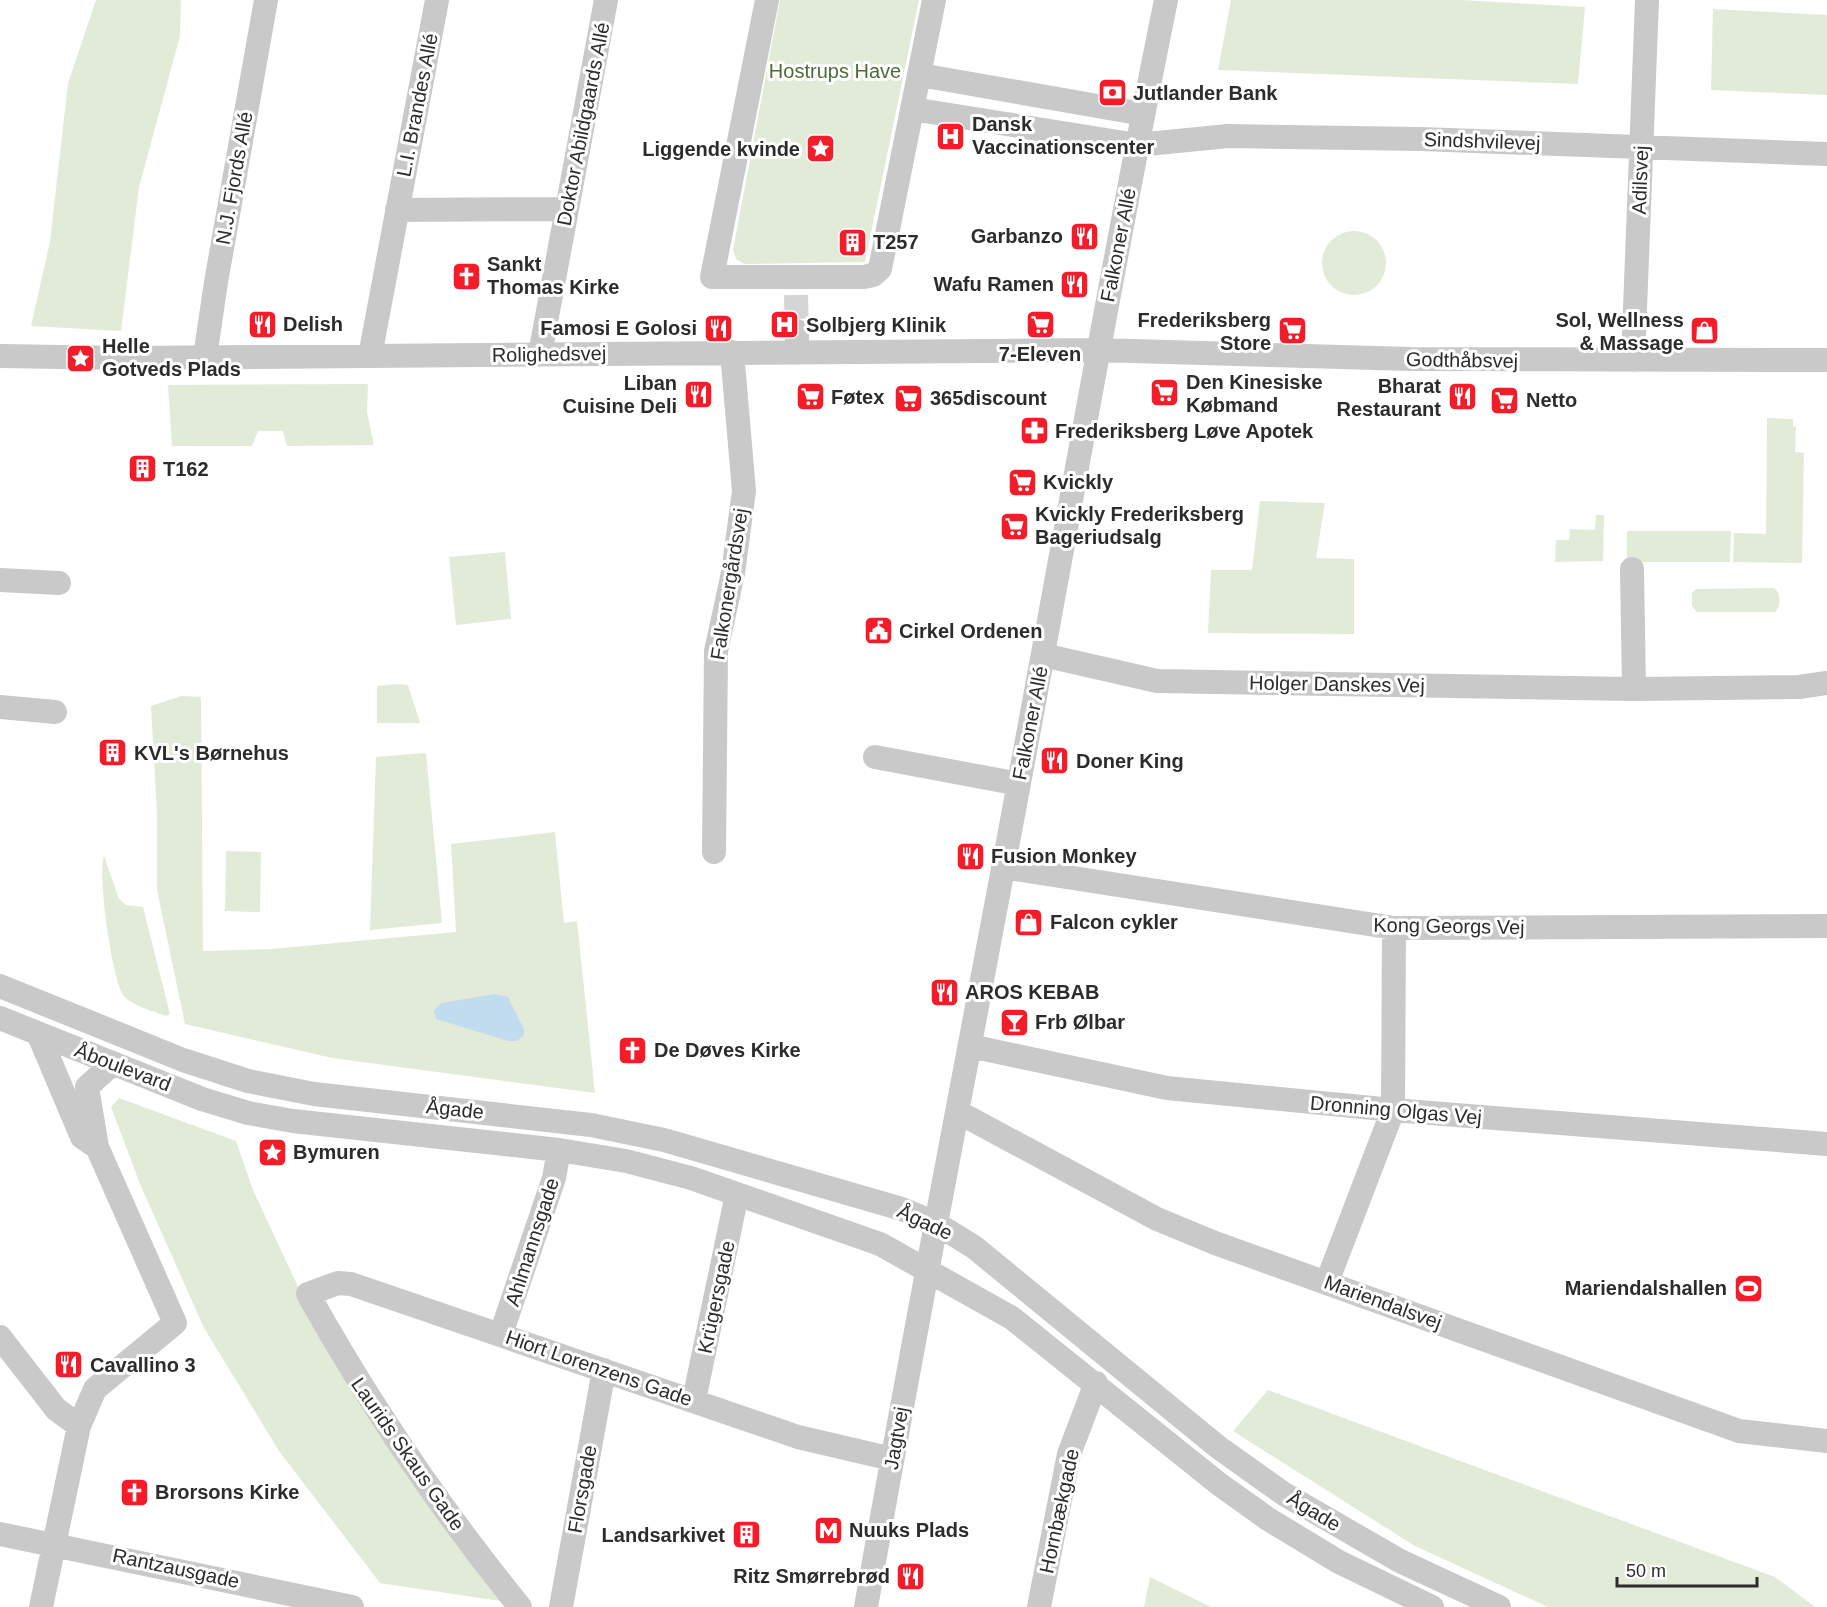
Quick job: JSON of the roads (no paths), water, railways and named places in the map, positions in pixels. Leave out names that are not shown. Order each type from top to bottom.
[{"type":"street","name":"N.J. Fjords Allé","points":[[205,357],[218,270],[266,0]]},
{"type":"street","name":"L.I. Brandes Allé","points":[[370,356],[436,0]]},
{"type":"street","name":"Doktor Abildgaards Allé","points":[[540,354],[606,0]]},
{"type":"street","points":[[767,0],[712,277],[796,286],[864,277],[873,275],[880,269],[934,0]]},
{"type":"street","name":"Falkoner Allé","points":[[928,1268],[1098,350],[1166,0]]},
{"type":"street","name":"Adilsvej","points":[[1633,360],[1647,0]]},
{"type":"street","points":[[920,75],[1143,114]]},
{"type":"street","points":[[912,109],[1137,145]]},
{"type":"street","name":"Sindshvilevej","points":[[1137,145],[1228,136],[1421,139],[1827,154]]},
{"type":"street","points":[[397,210],[567,208]]},
{"type":"street","name":"Rolighedsvej","points":[[0,356],[205,357],[732,352],[797,342],[1098,350]]},
{"type":"street","name":"Godthåbsvej","points":[[1098,350],[1411,359],[1827,360]]},
{"type":"street","name":"Falkonergårdsvej","points":[[714,852],[716,651],[733,573],[744,491],[732,352]]},
{"type":"street","points":[[1632,569],[1634,689]]},
{"type":"street","points":[[0,580],[59,583]]},
{"type":"street","name":"Holger Danskes Vej","points":[[1043,655],[1157,681],[1634,689],[1799,687],[1827,683]]},
{"type":"street","points":[[0,707],[55,712]]},
{"type":"street","points":[[875,757],[1019,784]]},
{"type":"street","name":"Kong Georgs Vej","points":[[1003,867],[1394,928],[1827,926]]},
{"type":"street","points":[[1327,1282],[1393,1110],[1394,928]]},
{"type":"street","name":"Åboulevard","points":[[0,986],[183,1060],[248,1081]]},
{"type":"street","name":"Åboulevard","points":[[0,1018],[202,1099],[248,1113]]},
{"type":"street","points":[[38,1033],[82,1137],[97,1147]]},
{"type":"street","name":"Dronning Olgas Vej","points":[[970,1046],[1167,1088],[1393,1110],[1827,1144]]},
{"type":"street","points":[[41,1607],[79,1426],[94,1389],[175,1323],[97,1147],[87,1088],[112,1064]]},
{"type":"street","name":"Ågade","points":[[248,1081],[314,1094],[545,1119],[630,1133],[831,1187],[935,1223],[974,1247],[1218,1447],[1284,1494],[1400,1560],[1499,1607]]},
{"type":"street","name":"Mariendalsvej","points":[[958,1112],[1157,1219],[1215,1244],[1327,1282],[1739,1431],[1827,1441]]},
{"type":"street","name":"Ågade","points":[[248,1113],[303,1123],[559,1150],[658,1168],[863,1237],[928,1268],[1012,1318],[1096,1383],[1219,1484],[1268,1519],[1339,1562],[1432,1607]]},
{"type":"street","name":"Ahlmannsgade","points":[[501,1334],[554,1178],[559,1150]]},
{"type":"street","name":"Krügersgade","points":[[694,1400],[737,1194]]},
{"type":"street","name":"Jagtvej","points":[[866,1607],[928,1268]]},
{"type":"street","name":"Hiort Lorenzens Gade","points":[[308,1294],[338,1283],[351,1284],[798,1437],[892,1459]]},
{"type":"street","name":"Laurids Skaus Gade","points":[[308,1294],[349,1368],[405,1456],[520,1607]]},
{"type":"street","points":[[0,1337],[56,1408],[79,1426]]},
{"type":"street","name":"Florsgade","points":[[561,1607],[604,1370]]},
{"type":"street","name":"Hornbækgade","points":[[1039,1607],[1069,1454],[1096,1383]]},
{"type":"street","name":"Rantzausgade","points":[[0,1534],[54,1543],[352,1606]]},
{"type":"water","points":[[494,994],[508,997],[524,1029],[524,1035],[517,1041],[508,1041],[436,1019],[434,1011],[441,1003]]},
{"type":"tunnel","points":[[796,295],[797,331]]},
{"type":"place","name":"Jutlander Bank","points":[[1112,93]]},
{"type":"place","name":"Dansk Vaccinationscenter","points":[[951,136]]},
{"type":"place","name":"Liggende kvinde","points":[[821,149]]},
{"type":"place","name":"Garbanzo","points":[[1084,236]]},
{"type":"place","name":"T257","points":[[852,242]]},
{"type":"place","name":"Sankt Thomas Kirke","points":[[466,276]]},
{"type":"place","name":"Wafu Ramen","points":[[1075,284]]},
{"type":"place","name":"Delish","points":[[262,324]]},
{"type":"place","name":"7-Eleven","points":[[1040,324]]},
{"type":"place","name":"Solbjerg Klinik","points":[[785,325]]},
{"type":"place","name":"Famosi E Golosi","points":[[718,328]]},
{"type":"place","name":"Frederiksberg Store","points":[[1292,331]]},
{"type":"place","name":"Sol, Wellness & Massage","points":[[1705,331]]},
{"type":"place","name":"Helle Gotveds Plads","points":[[81,358]]},
{"type":"place","name":"Den Kinesiske Købmand","points":[[1165,393]]},
{"type":"place","name":"Liban Cuisine Deli","points":[[698,394]]},
{"type":"place","name":"Føtex","points":[[810,397]]},
{"type":"place","name":"Bharat Restaurant","points":[[1462,397]]},
{"type":"place","name":"365discount","points":[[909,398]]},
{"type":"place","name":"Netto","points":[[1505,400]]},
{"type":"place","name":"Frederiksberg Løve Apotek","points":[[1034,431]]},
{"type":"place","name":"T162","points":[[142,469]]},
{"type":"place","name":"Kvickly","points":[[1022,482]]},
{"type":"place","name":"Kvickly Frederiksberg Bageriudsalg","points":[[1014,526]]},
{"type":"place","name":"Cirkel Ordenen","points":[[878,631]]},
{"type":"place","name":"KVL's Børnehus","points":[[113,753]]},
{"type":"place","name":"Doner King","points":[[1055,761]]},
{"type":"place","name":"Fusion Monkey","points":[[970,856]]},
{"type":"place","name":"Falcon cykler","points":[[1029,922]]},
{"type":"place","name":"AROS KEBAB","points":[[944,992]]},
{"type":"place","name":"Frb Ølbar","points":[[1014,1022]]},
{"type":"place","name":"De Døves Kirke","points":[[633,1050]]},
{"type":"place","name":"Bymuren","points":[[272,1152]]},
{"type":"place","name":"Mariendalshallen","points":[[1748,1288]]},
{"type":"place","name":"Cavallino 3","points":[[69,1365]]},
{"type":"place","name":"Brorsons Kirke","points":[[134,1492]]},
{"type":"place","name":"Nuuks Plads","points":[[828,1530]]},
{"type":"place","name":"Landsarkivet","points":[[746,1535]]},
{"type":"place","name":"Ritz Smørrebrød","points":[[911,1576]]},
{"type":"park label","name":"Hostrups Have","points":[[835,71]]}]
